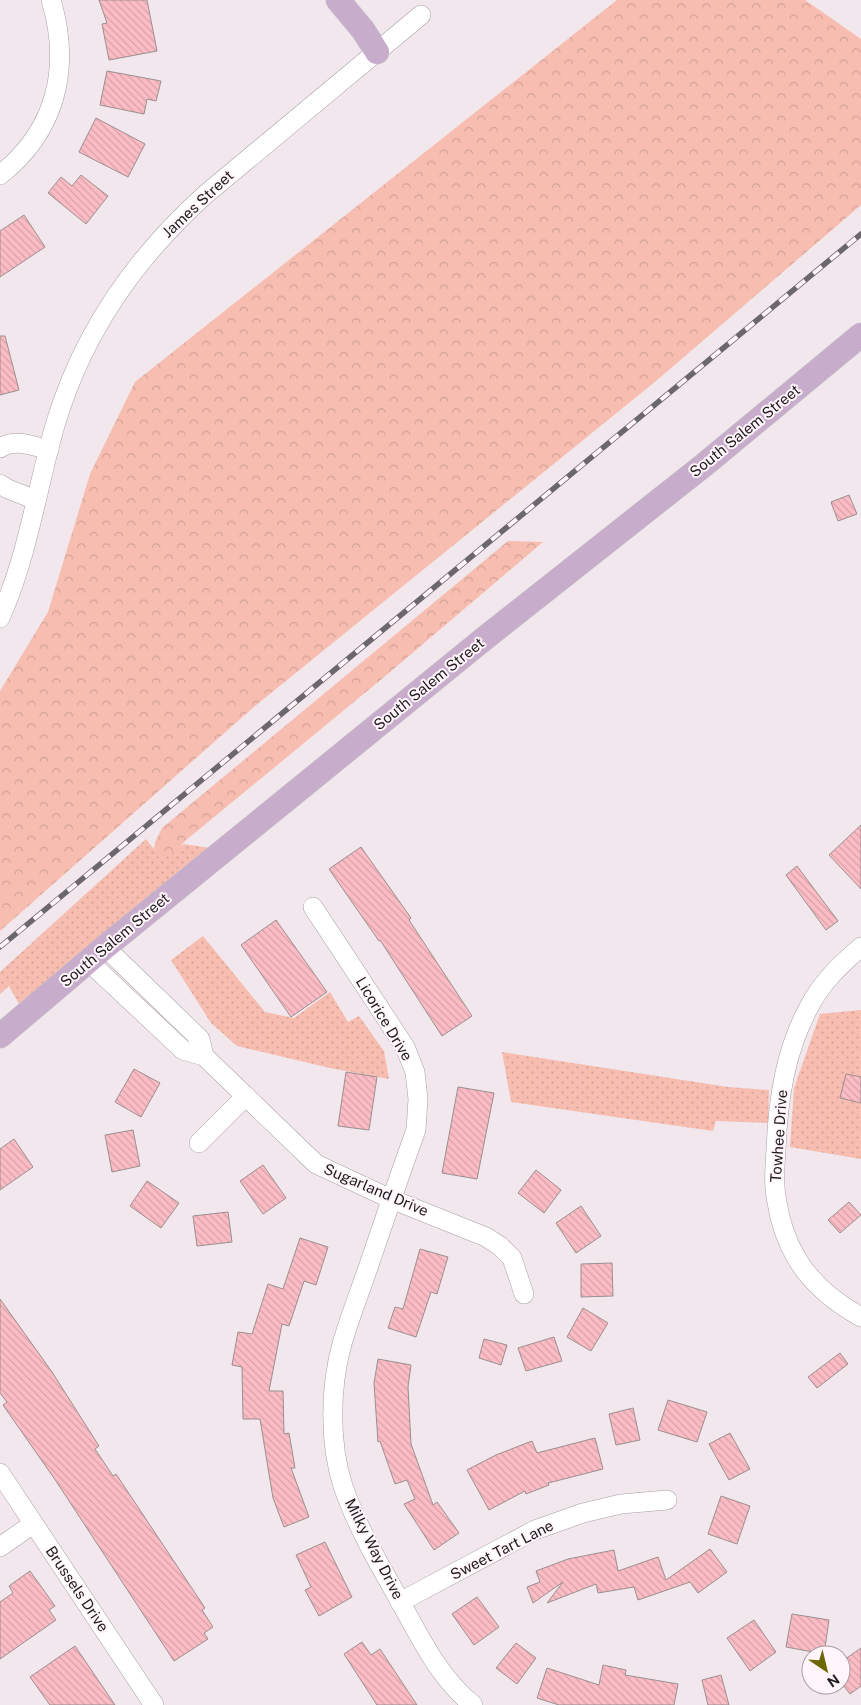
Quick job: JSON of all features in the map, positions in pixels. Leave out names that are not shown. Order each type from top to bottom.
[{"type":"main road","points":[[338,0],[363,30],[377,52]]},
{"type":"main road","name":"South Salem Street","points":[[0,1036],[96,954],[471,650],[704,465],[861,335]]},
{"type":"street","points":[[0,175],[22,156],[32,143],[44,122],[53,100],[60,62],[60,42],[57,20],[51,0]]},
{"type":"street","name":"James Street","points":[[0,618],[16,576],[66,393],[93,332],[117,293],[145,256],[182,216],[206,194],[422,15]]},
{"type":"street","points":[[0,448],[5,445],[18,443],[49,450]]},
{"type":"street","points":[[0,484],[36,500]]},
{"type":"street","name":"Licorice Drive","points":[[313,907],[393,1027],[405,1047],[415,1072],[418,1099],[416,1130],[391,1199]]},
{"type":"street","name":"Towhee Drive","points":[[861,948],[843,963],[825,983],[809,1006],[795,1036],[786,1065],[778,1118],[774,1179],[777,1202],[785,1234],[798,1259],[810,1277],[825,1291],[861,1317]]},
{"type":"street","name":"Sugarland Drive","points":[[96,954],[200,1039],[204,1056],[316,1164],[391,1199],[486,1237],[500,1246],[512,1258],[524,1294]]},
{"type":"street","points":[[199,1143],[246,1096]]},
{"type":"street","name":"Milky Way Drive","points":[[391,1199],[342,1346],[334,1388],[333,1420],[335,1450],[343,1485],[373,1555],[429,1654],[449,1682],[473,1705]]},
{"type":"street","name":"Brussels Drive","points":[[0,1473],[154,1705]]},
{"type":"street","name":"Sweet Tart Lane","points":[[400,1602],[535,1530],[583,1513],[621,1504],[667,1500]]},
{"type":"street","points":[[0,1547],[33,1524]]},
{"type":"green space","points":[[617,0],[805,0],[861,39],[861,205],[656,381],[255,706],[0,931],[0,691],[48,612],[90,474],[135,382]]},
{"type":"green space","points":[[508,541],[543,542],[179,848],[161,860],[154,849],[155,842],[162,828]]},
{"type":"green space","points":[[146,839],[162,859],[184,844],[210,848],[19,1004],[9,986],[0,994],[0,972]]},
{"type":"green space","points":[[203,936],[265,1012],[294,1018],[330,992],[348,1022],[359,1016],[384,1051],[389,1079],[330,1068],[237,1046],[211,1023],[171,960]]},
{"type":"green space","points":[[861,1010],[861,1159],[790,1147],[794,1088],[820,1014]]},
{"type":"green space","points":[[502,1052],[728,1087],[769,1090],[768,1123],[716,1121],[713,1131],[511,1102]]},
{"type":"building","points":[[99,0],[147,0],[157,51],[109,60],[102,24],[107,23]]},
{"type":"building","points":[[107,71],[161,81],[156,101],[147,99],[144,114],[100,105]]},
{"type":"building","points":[[96,118],[145,144],[128,177],[79,152]]},
{"type":"building","points":[[81,175],[108,196],[86,224],[48,193],[61,177],[72,186]]},
{"type":"building","points":[[24,215],[45,247],[0,277],[0,231]]},
{"type":"building","points":[[0,336],[5,336],[19,390],[0,395]]},
{"type":"building","points":[[849,495],[857,514],[838,521],[831,502]]},
{"type":"building","points":[[861,825],[861,889],[829,855]]},
{"type":"building","points":[[361,847],[411,918],[409,920],[472,1016],[442,1036],[380,940],[329,869]]},
{"type":"building","points":[[797,866],[838,921],[826,930],[786,875]]},
{"type":"building","points":[[276,920],[327,992],[291,1017],[241,945]]},
{"type":"building","points":[[134,1069],[160,1083],[141,1117],[115,1102]]},
{"type":"building","points":[[346,1072],[377,1077],[369,1130],[338,1126]]},
{"type":"building","points":[[846,1074],[861,1077],[861,1103],[840,1098]]},
{"type":"building","points":[[458,1087],[494,1093],[477,1179],[442,1173]]},
{"type":"building","points":[[133,1130],[140,1166],[112,1172],[105,1135]]},
{"type":"building","points":[[14,1139],[33,1167],[0,1190],[0,1149]]},
{"type":"building","points":[[263,1165],[286,1198],[263,1214],[240,1181]]},
{"type":"building","points":[[536,1170],[561,1190],[544,1213],[518,1193]]},
{"type":"building","points":[[147,1181],[179,1203],[161,1228],[130,1206]]},
{"type":"building","points":[[849,1202],[861,1215],[840,1233],[828,1220]]},
{"type":"building","points":[[581,1206],[601,1236],[576,1253],[556,1223]]},
{"type":"building","points":[[228,1212],[232,1242],[197,1246],[193,1216]]},
{"type":"building","points":[[300,1238],[328,1247],[316,1285],[304,1281],[289,1326],[282,1324],[269,1391],[283,1391],[284,1434],[289,1433],[295,1468],[291,1468],[309,1517],[284,1527],[273,1498],[260,1419],[243,1419],[242,1367],[232,1365],[238,1332],[252,1334],[268,1284],[283,1289]]},
{"type":"building","points":[[420,1249],[448,1257],[437,1294],[431,1292],[416,1337],[388,1328],[395,1307],[403,1309]]},
{"type":"building","points":[[612,1263],[613,1296],[581,1297],[581,1264]]},
{"type":"building","points":[[0,1299],[52,1372],[99,1446],[95,1449],[113,1476],[116,1474],[205,1608],[202,1610],[213,1627],[204,1633],[208,1639],[174,1661],[56,1481],[3,1405],[7,1402],[0,1393]]},
{"type":"building","points":[[583,1308],[608,1323],[591,1351],[567,1337]]},
{"type":"building","points":[[554,1337],[562,1361],[526,1371],[518,1348]]},
{"type":"building","points":[[484,1339],[507,1345],[501,1365],[479,1358]]},
{"type":"building","points":[[840,1353],[848,1364],[817,1388],[808,1377]]},
{"type":"building","points":[[378,1359],[411,1365],[408,1387],[411,1444],[433,1505],[437,1502],[459,1533],[434,1550],[404,1504],[415,1499],[407,1480],[395,1484],[380,1441],[378,1442],[374,1383]]},
{"type":"building","points":[[668,1400],[707,1412],[697,1442],[658,1430]]},
{"type":"building","points":[[633,1408],[640,1440],[616,1445],[609,1414]]},
{"type":"building","points":[[730,1433],[750,1469],[729,1480],[709,1444]]},
{"type":"building","points":[[595,1438],[603,1469],[548,1483],[549,1485],[526,1494],[525,1491],[489,1510],[467,1470],[496,1455],[532,1441],[537,1453]]},
{"type":"building","points":[[721,1496],[750,1506],[737,1544],[708,1534]]},
{"type":"building","points":[[325,1542],[352,1597],[319,1616],[305,1590],[311,1587],[296,1555]]},
{"type":"building","points":[[710,1549],[727,1572],[698,1593],[690,1582],[638,1600],[634,1587],[598,1593],[596,1584],[547,1603],[563,1582],[533,1603],[527,1587],[540,1582],[536,1571],[568,1559],[614,1550],[618,1571],[658,1557],[666,1580]]},
{"type":"building","points":[[30,1571],[55,1606],[49,1610],[56,1620],[0,1659],[0,1602],[13,1593],[9,1586]]},
{"type":"building","points":[[477,1597],[499,1627],[474,1645],[452,1614]]},
{"type":"building","points":[[792,1614],[829,1620],[825,1645],[801,1645],[801,1650],[786,1647]]},
{"type":"building","points":[[754,1620],[776,1652],[750,1671],[727,1638]]},
{"type":"building","points":[[362,1642],[371,1655],[380,1649],[417,1705],[377,1705],[344,1654]]},
{"type":"building","points":[[516,1643],[536,1658],[517,1684],[496,1668]]},
{"type":"building","points":[[75,1646],[115,1705],[50,1705],[30,1677]]},
{"type":"building","points":[[861,1648],[861,1686],[851,1693],[851,1655]]},
{"type":"building","points":[[603,1665],[626,1670],[625,1675],[678,1684],[674,1705],[559,1705],[537,1698],[547,1668],[599,1685]]},
{"type":"building","points":[[721,1675],[729,1705],[708,1705],[702,1680]]},
{"type":"railway","points":[[0,947],[861,234]]}]
